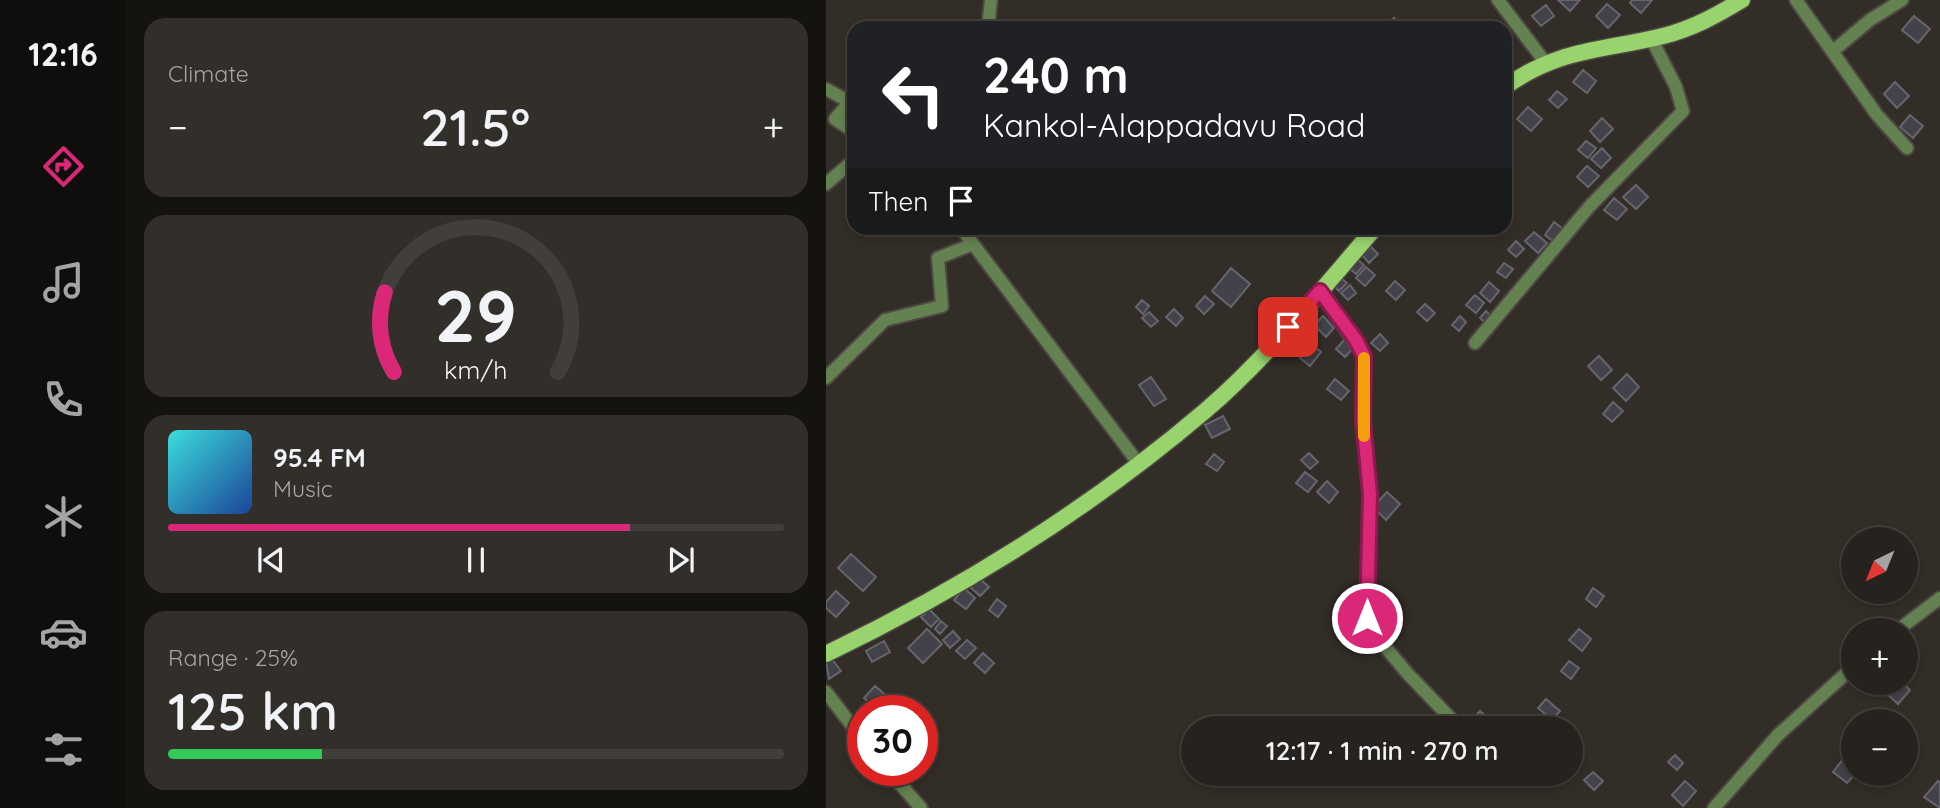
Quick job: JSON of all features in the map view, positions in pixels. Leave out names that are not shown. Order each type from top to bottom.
[{"type":"main road","points":[[1512,83],[1545,62],[1576,51],[1651,38],[1688,27],[1742,0]]},
{"type":"main road","points":[[826,654],[906,615],[953,587],[1032,539],[1139,464],[1224,393],[1259,359],[1369,235]]},
{"type":"street","points":[[989,21],[991,0]]},
{"type":"street","points":[[1498,0],[1545,62]]},
{"type":"street","points":[[1796,0],[1877,115],[1907,148]]},
{"type":"street","points":[[1833,51],[1870,20],[1902,0]]},
{"type":"street","points":[[1475,343],[1589,207],[1683,111],[1676,87],[1651,38]]},
{"type":"street","points":[[826,89],[847,97]]},
{"type":"street","points":[[847,104],[835,119],[847,127]]},
{"type":"street","points":[[826,184],[847,166]]},
{"type":"street","points":[[967,235],[1139,464]]},
{"type":"street","points":[[826,378],[885,320],[942,306],[938,258],[974,244]]},
{"type":"street","points":[[1320,291],[1356,340],[1364,356],[1363,420],[1370,494],[1367,618],[1381,642],[1448,716]]},
{"type":"street","points":[[1914,618],[1940,598]]},
{"type":"street","points":[[1714,808],[1778,735],[1841,678]]},
{"type":"street","points":[[826,692],[847,719]]},
{"type":"street","points":[[902,786],[921,808]]},
{"type":"building","points":[[1558,0],[1580,0],[1570,11]]},
{"type":"building","points":[[1632,0],[1652,0],[1641,13],[1630,3]]},
{"type":"building","points":[[1607,4],[1620,15],[1608,28],[1596,16]]},
{"type":"building","points":[[1546,5],[1554,16],[1541,26],[1532,16]]},
{"type":"building","points":[[1914,16],[1930,29],[1918,43],[1902,30]]},
{"type":"building","points":[[1583,70],[1596,81],[1587,93],[1573,82]]},
{"type":"building","points":[[1895,82],[1909,96],[1897,108],[1884,94]]},
{"type":"building","points":[[1557,91],[1567,99],[1558,108],[1549,100]]},
{"type":"building","points":[[1528,107],[1542,119],[1531,131],[1517,119]]},
{"type":"building","points":[[1910,115],[1923,126],[1913,138],[1900,127]]},
{"type":"building","points":[[1602,118],[1613,129],[1600,142],[1590,131]]},
{"type":"building","points":[[1586,141],[1596,148],[1588,158],[1578,150]]},
{"type":"building","points":[[1602,148],[1611,158],[1601,168],[1591,159]]},
{"type":"building","points":[[1587,166],[1599,176],[1588,187],[1577,177]]},
{"type":"building","points":[[1636,185],[1648,197],[1636,209],[1623,197]]},
{"type":"building","points":[[1614,198],[1627,209],[1617,220],[1604,210]]},
{"type":"building","points":[[1554,222],[1563,229],[1554,242],[1545,235]]},
{"type":"building","points":[[1534,232],[1547,243],[1538,253],[1525,241]]},
{"type":"building","points":[[1516,241],[1524,249],[1516,257],[1508,250]]},
{"type":"building","points":[[1371,247],[1378,254],[1369,263],[1362,255]]},
{"type":"building","points":[[1357,259],[1364,265],[1356,274],[1349,268]]},
{"type":"building","points":[[1504,263],[1513,269],[1506,278],[1497,272]]},
{"type":"building","points":[[1366,267],[1375,275],[1365,286],[1356,278]]},
{"type":"building","points":[[1231,268],[1250,284],[1231,307],[1212,291]]},
{"type":"building","points":[[1341,278],[1347,283],[1339,291],[1334,286]]},
{"type":"building","points":[[1395,281],[1405,290],[1396,300],[1386,291]]},
{"type":"building","points":[[1489,282],[1499,291],[1490,302],[1480,293]]},
{"type":"building","points":[[1350,285],[1356,293],[1348,300],[1341,293]]},
{"type":"building","points":[[1475,295],[1484,303],[1476,313],[1466,305]]},
{"type":"building","points":[[1205,296],[1214,304],[1204,314],[1196,306]]},
{"type":"building","points":[[1142,300],[1149,306],[1143,314],[1136,307]]},
{"type":"building","points":[[1425,304],[1435,313],[1427,321],[1417,312]]},
{"type":"building","points":[[1174,309],[1183,318],[1176,326],[1166,317]]},
{"type":"building","points":[[1486,311],[1493,318],[1487,325],[1480,318]]},
{"type":"building","points":[[1149,312],[1158,321],[1151,327],[1142,318]]},
{"type":"building","points":[[1323,316],[1334,328],[1326,337],[1314,325]]},
{"type":"building","points":[[1460,316],[1466,322],[1459,331],[1452,325]]},
{"type":"building","points":[[1380,334],[1388,343],[1380,351],[1371,343]]},
{"type":"building","points":[[1345,339],[1354,347],[1345,357],[1336,349]]},
{"type":"building","points":[[1311,344],[1321,352],[1310,366],[1300,358]]},
{"type":"building","points":[[1599,356],[1612,370],[1601,380],[1588,366]]},
{"type":"building","points":[[1627,374],[1639,387],[1626,401],[1613,388]]},
{"type":"building","points":[[1151,377],[1166,399],[1154,406],[1139,385]]},
{"type":"building","points":[[1335,379],[1349,391],[1341,400],[1327,389]]},
{"type":"building","points":[[1613,402],[1623,411],[1612,422],[1603,414]]},
{"type":"building","points":[[1223,416],[1230,429],[1212,438],[1205,425]]},
{"type":"building","points":[[1309,453],[1318,462],[1310,469],[1301,460]]},
{"type":"building","points":[[1214,454],[1224,462],[1217,471],[1206,464]]},
{"type":"building","points":[[1305,472],[1317,481],[1308,492],[1296,483]]},
{"type":"building","points":[[1327,481],[1338,492],[1329,503],[1317,492]]},
{"type":"building","points":[[1387,492],[1400,504],[1386,520],[1373,507]]},
{"type":"building","points":[[851,554],[876,577],[863,591],[838,568]]},
{"type":"building","points":[[979,578],[989,587],[980,596],[970,587]]},
{"type":"building","points":[[964,588],[975,598],[966,609],[954,600]]},
{"type":"building","points":[[1593,588],[1604,596],[1596,607],[1586,599]]},
{"type":"building","points":[[836,591],[849,603],[836,617],[826,608],[826,602]]},
{"type":"building","points":[[997,599],[1006,606],[998,617],[989,610]]},
{"type":"building","points":[[929,609],[939,619],[931,627],[921,617]]},
{"type":"building","points":[[941,621],[947,626],[940,634],[935,629]]},
{"type":"building","points":[[927,629],[942,644],[923,663],[908,648]]},
{"type":"building","points":[[1579,629],[1591,639],[1582,651],[1569,640]]},
{"type":"building","points":[[953,631],[960,639],[950,648],[943,640]]},
{"type":"building","points":[[967,640],[976,648],[965,659],[956,651]]},
{"type":"building","points":[[884,641],[890,652],[872,662],[866,651]]},
{"type":"building","points":[[983,653],[994,663],[985,673],[974,663]]},
{"type":"building","points":[[831,658],[841,671],[829,679],[826,661]]},
{"type":"building","points":[[1569,661],[1579,668],[1571,679],[1561,671]]},
{"type":"building","points":[[875,686],[886,695],[867,695]]},
{"type":"building","points":[[1888,695],[1906,695],[1898,704]]},
{"type":"building","points":[[1546,699],[1560,711],[1556,716],[1547,716],[1538,708]]},
{"type":"building","points":[[1675,755],[1683,763],[1677,770],[1668,762]]},
{"type":"building","points":[[1841,762],[1841,778],[1833,772]]},
{"type":"building","points":[[1593,772],[1603,781],[1594,790],[1584,780]]},
{"type":"building","points":[[1685,781],[1696,791],[1683,806],[1672,795]]},
{"type":"building","points":[[1938,781],[1940,783],[1940,808],[1924,797]]},
{"type":"slow traffic","points":[[1364,358],[1364,436]]},
{"type":"route","points":[[1288,327],[1320,291],[1356,340],[1364,356],[1363,420],[1370,494],[1366,541],[1367,618]]}]
